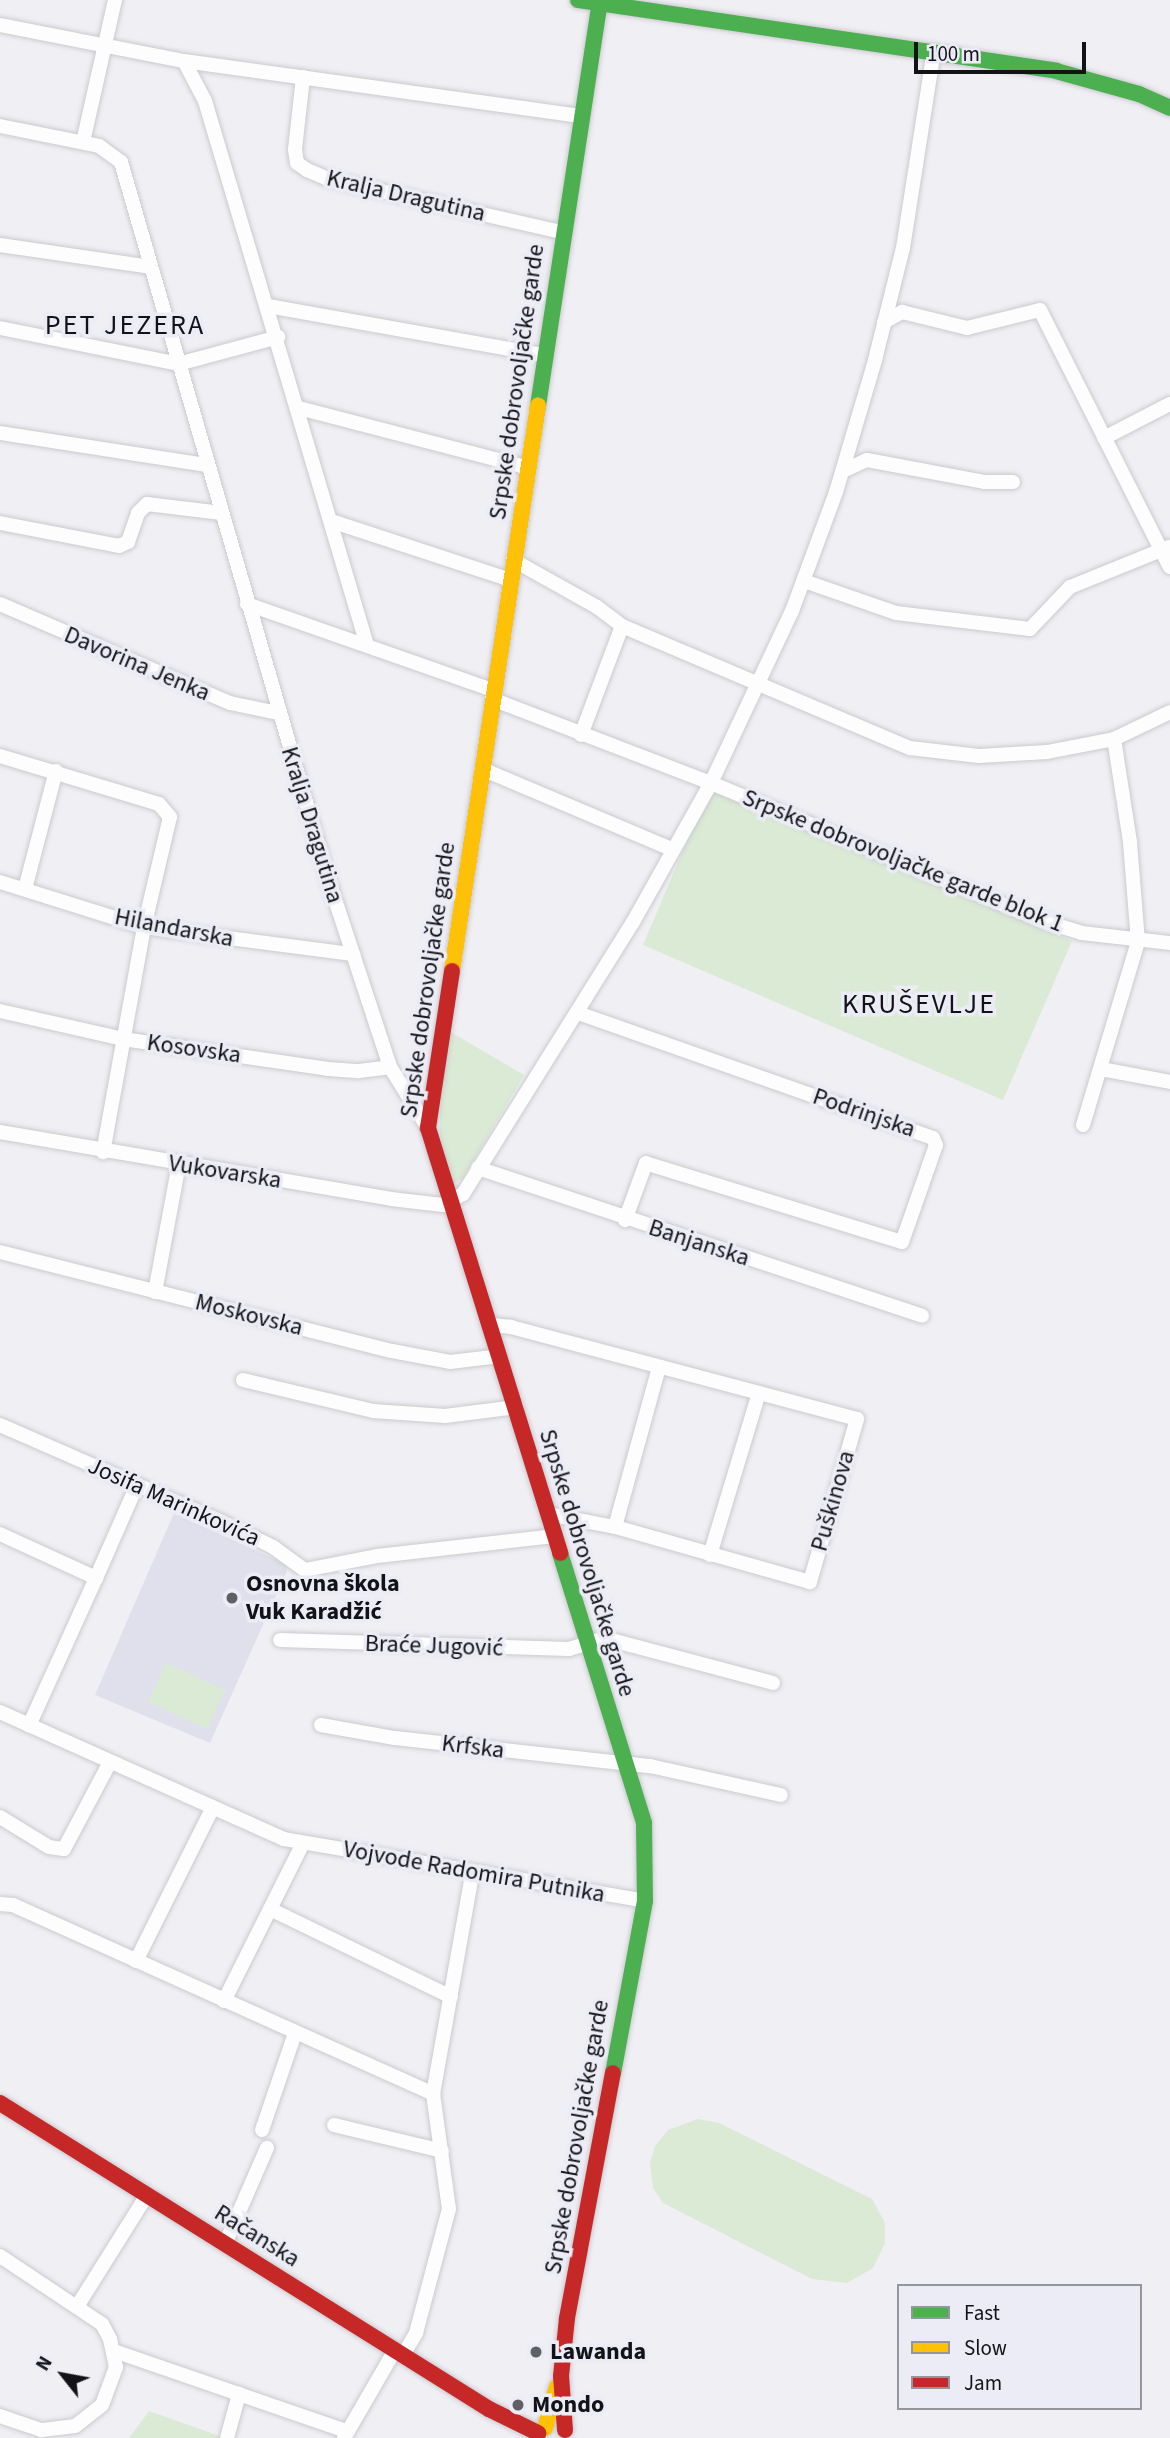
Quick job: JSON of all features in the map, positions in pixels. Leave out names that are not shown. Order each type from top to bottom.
[{"type":"main road","points":[[578,0],[600,1],[934,51],[1072,74],[1170,108]]},
{"type":"main road","name":"Srpske dobrovoljačke garde","points":[[561,2376],[567,2318],[645,1900],[644,1824],[428,1128],[562,232],[600,1]]},
{"type":"main road","name":"Račanska","points":[[0,2103],[489,2409],[535,2434]]},
{"type":"main road","points":[[561,2376],[568,2434],[535,2434],[561,2376]]},
{"type":"street","points":[[83,142],[115,0]]},
{"type":"street","points":[[0,25],[106,43],[184,61],[582,116]]},
{"type":"street","points":[[452,1202],[463,1194],[578,1013],[711,783],[759,685],[804,580],[843,471],[903,248],[934,51]]},
{"type":"street","points":[[184,61],[205,101],[278,337],[367,645]]},
{"type":"street","name":"Kralja Dragutina","points":[[303,77],[295,150],[297,163],[307,170],[328,179],[562,232]]},
{"type":"street","name":"Kralja Dragutina","points":[[0,126],[83,142],[108,151],[121,162],[278,713],[353,954],[390,1067],[428,1128]]},
{"type":"street","points":[[0,245],[150,267]]},
{"type":"street","points":[[890,300],[901,312],[967,328],[1040,310],[1104,438],[1166,548],[1170,567]]},
{"type":"street","points":[[268,306],[544,355]]},
{"type":"street","points":[[884,322],[901,312]]},
{"type":"street","points":[[0,328],[178,364],[278,337]]},
{"type":"street","points":[[1104,438],[1170,404]]},
{"type":"street","points":[[299,408],[528,468]]},
{"type":"street","points":[[0,433],[207,465]]},
{"type":"street","points":[[852,438],[867,460]]},
{"type":"street","points":[[843,471],[867,460],[961,479],[1013,482]]},
{"type":"street","points":[[0,523],[119,546],[128,542],[138,513],[147,504],[221,513]]},
{"type":"street","points":[[331,521],[510,580]]},
{"type":"street","points":[[804,580],[897,613],[1030,629],[1070,587],[1166,548]]},
{"type":"street","points":[[513,560],[597,607],[622,626],[910,748],[979,756],[1047,752],[1114,739],[1170,712]]},
{"type":"street","name":"Davorina Jenka","points":[[0,604],[206,694],[278,713]]},
{"type":"street","name":"Srpske dobrovoljačke garde blok 1","points":[[247,604],[367,645],[493,695],[581,734],[711,783],[1030,917],[1082,933],[1138,942],[1170,943]]},
{"type":"street","points":[[581,734],[622,626]]},
{"type":"street","points":[[1083,1125],[1138,942],[1130,842],[1114,739]]},
{"type":"street","points":[[0,756],[56,771],[165,808],[170,817],[144,927],[103,1152]]},
{"type":"street","points":[[482,769],[671,849]]},
{"type":"street","points":[[25,889],[56,771]]},
{"type":"street","name":"Hilandarska","points":[[0,881],[144,927],[353,954]]},
{"type":"street","name":"Kosovska","points":[[0,1011],[123,1039],[328,1069],[359,1071],[390,1067]]},
{"type":"street","name":"Podrinjska","points":[[578,1013],[933,1138],[936,1145],[902,1242],[646,1163],[625,1220]]},
{"type":"street","points":[[1101,1069],[1170,1082]]},
{"type":"street","name":"Vukovarska","points":[[0,1132],[103,1152],[391,1199],[452,1202]]},
{"type":"street","points":[[155,1292],[179,1164]]},
{"type":"street","name":"Banjanska","points":[[478,1168],[625,1220],[922,1316]]},
{"type":"street","name":"Moskovska","points":[[0,1252],[435,1359],[467,1362],[500,1356]]},
{"type":"street","name":"Puškinova","points":[[490,1325],[512,1326],[857,1419],[810,1582],[615,1527],[548,1514]]},
{"type":"street","points":[[615,1527],[660,1367]]},
{"type":"street","points":[[243,1380],[373,1411],[445,1416],[516,1407]]},
{"type":"street","points":[[710,1555],[759,1393]]},
{"type":"street","name":"Josifa Marinkovića","points":[[0,1424],[273,1547],[305,1570],[377,1556],[554,1536]]},
{"type":"street","points":[[29,1726],[137,1485]]},
{"type":"street","points":[[0,1534],[96,1578]]},
{"type":"street","name":"Braće Jugović","points":[[280,1640],[569,1649],[604,1637],[774,1683]]},
{"type":"street","name":"Vojvode Radomira Putnika","points":[[0,1713],[213,1807],[303,1843],[472,1874],[645,1900]]},
{"type":"street","name":"Krfska","points":[[321,1725],[407,1740],[625,1763],[781,1795]]},
{"type":"street","points":[[0,1817],[49,1847],[64,1849],[110,1762]]},
{"type":"street","points":[[136,1961],[213,1807]]},
{"type":"street","points":[[224,2001],[303,1843]]},
{"type":"street","points":[[114,2351],[239,2394],[345,2435],[399,2353],[416,2333],[449,2209],[433,2094],[472,1874]]},
{"type":"street","points":[[0,1904],[13,1905],[433,2094]]},
{"type":"street","points":[[270,1909],[451,1997]]},
{"type":"street","points":[[262,2130],[295,2033]]},
{"type":"street","points":[[334,2125],[442,2151]]},
{"type":"street","points":[[225,2244],[267,2148]]},
{"type":"street","points":[[78,2305],[147,2195]]},
{"type":"street","points":[[0,2256],[78,2305],[102,2324],[114,2351],[111,2390],[102,2405],[75,2426],[40,2434],[0,2416]]},
{"type":"street","points":[[227,2438],[239,2394]]},
{"type":"shaded area","points":[[174,1513],[285,1564],[287,1571],[210,1743],[95,1695]]},
{"type":"green space","points":[[711,785],[1072,941],[1003,1100],[643,945]]},
{"type":"green space","points":[[447,1030],[524,1075],[463,1178],[453,1184],[440,1136],[440,1079]]},
{"type":"green space","points":[[166,1663],[225,1690],[207,1729],[148,1702]]},
{"type":"green space","points":[[698,2119],[719,2123],[872,2199],[885,2223],[885,2243],[873,2268],[847,2283],[812,2279],[663,2203],[653,2188],[650,2163],[655,2146],[668,2130]]},
{"type":"green space","points":[[149,2411],[222,2437],[129,2438]]},
{"type":"traffic: fast","points":[[578,0],[1056,71],[1139,94],[1170,108]]},
{"type":"traffic: fast","points":[[538,406],[600,0]]},
{"type":"traffic: fast","points":[[560,1553],[644,1823],[645,1901],[613,2073]]},
{"type":"traffic: slow","points":[[452,971],[538,406]]},
{"type":"traffic: slow","points":[[545,2428],[557,2387]]},
{"type":"traffic: jam","points":[[452,971],[428,1128],[560,1553]]},
{"type":"traffic: jam","points":[[565,2430],[561,2376],[567,2318],[613,2073]]},
{"type":"traffic: jam","points":[[0,2103],[489,2409],[538,2433]]},
{"type":"place","name":"Osnovna škola Vuk Karadžić","points":[[232,1598]]},
{"type":"place","name":"Lawanda","points":[[536,2352]]},
{"type":"place","name":"Mondo","points":[[518,2405]]},
{"type":"district","name":"PET JEZERA","points":[[125,325]]},
{"type":"district","name":"KRUŠEVLJE","points":[[919,1004]]}]
